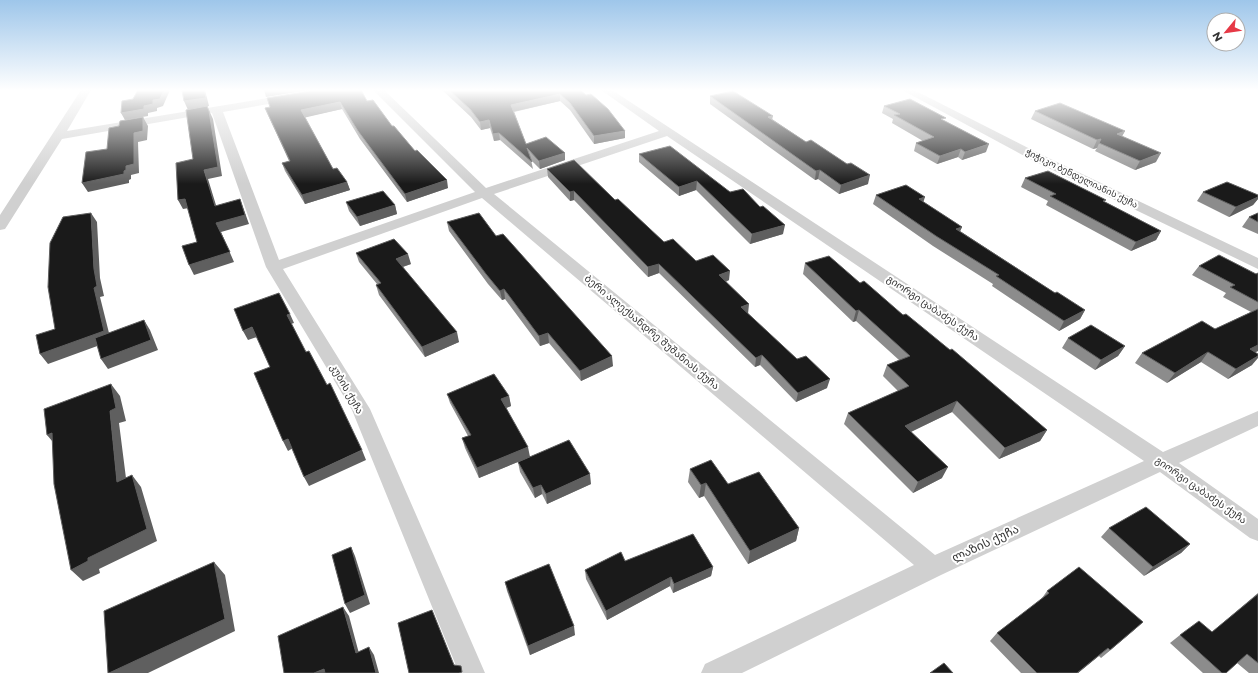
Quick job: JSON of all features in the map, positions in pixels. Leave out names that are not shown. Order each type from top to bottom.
[{"type":"street","points":[[0,226],[67,121]]},
{"type":"street","points":[[58,136],[143,121]]},
{"type":"street","name":"კუბის ქუჩა","points":[[221,121],[274,267],[361,409],[472,673]]},
{"type":"street","name":"ბერი ალექსანდრე შუშანიას ქუჩა","points":[[410,121],[484,193],[933,567]]},
{"type":"street","name":"გიორგი ცაბაძეს ქუჩა","points":[[655,121],[1160,461],[1258,531]]},
{"type":"street","name":"ჭიჭიკო ბენდელიანის ქუჩა","points":[[967,121],[1034,156],[1258,264]]},
{"type":"street","points":[[274,267],[484,193],[670,131]]},
{"type":"street","name":"ლაზის ქუჩა","points":[[714,673],[933,567],[1160,461],[1258,418]]},
{"type":"building","points":[[120,121],[143,121],[143,131],[134,133],[134,164],[126,166],[124,174],[82,183],[86,152],[107,149],[109,128],[119,126]]},
{"type":"building","points":[[188,121],[211,121],[218,167],[204,170],[215,206],[240,199],[245,215],[216,223],[230,252],[189,265],[182,246],[197,242],[185,199],[178,200],[176,163],[193,159]]},
{"type":"building","points":[[271,121],[307,121],[333,169],[337,168],[347,182],[302,195],[282,163],[290,161]]},
{"type":"building","points":[[352,121],[389,121],[415,151],[417,150],[447,180],[405,194]]},
{"type":"building","points":[[489,121],[517,121],[526,144],[546,137],[565,153],[539,161],[527,148],[532,162],[499,133],[493,134]]},
{"type":"building","points":[[583,121],[618,121],[625,131],[594,136]]},
{"type":"building","points":[[746,121],[775,121],[806,142],[811,140],[847,164],[851,163],[870,175],[841,185],[820,170],[816,171]]},
{"type":"building","points":[[906,121],[946,121],[989,144],[965,152],[961,149],[940,156],[916,143],[934,137]]},
{"type":"building","points":[[1057,121],[1103,121],[1125,131],[1117,134],[1161,153],[1140,161],[1099,143],[1101,139],[1097,140]]},
{"type":"building","points":[[670,146],[730,192],[743,189],[760,207],[763,206],[785,225],[752,234],[697,181],[679,187],[639,154]]},
{"type":"building","points":[[574,160],[615,200],[618,199],[664,242],[673,239],[696,261],[713,255],[730,271],[719,275],[749,304],[741,307],[797,359],[806,356],[830,379],[798,393],[762,355],[756,358],[659,264],[648,267],[574,191],[570,192],[547,169]]},
{"type":"building","points":[[1048,171],[1106,200],[1103,201],[1161,231],[1136,242],[1050,196],[1056,194],[1025,178]]},
{"type":"building","points":[[1227,182],[1258,195],[1258,197],[1236,207],[1203,192]]},
{"type":"building","points":[[906,185],[925,197],[919,199],[962,227],[956,229],[1055,293],[1057,292],[1085,310],[1064,321],[996,276],[999,275],[936,236],[876,195]]},
{"type":"building","points":[[383,191],[395,205],[357,217],[346,202]]},
{"type":"building","points":[[91,213],[94,269],[97,286],[94,288],[104,331],[40,354],[36,335],[55,329],[48,287],[50,243],[63,217]]},
{"type":"building","points":[[479,213],[496,236],[503,234],[612,356],[580,371],[548,333],[539,336],[504,289],[500,291],[486,274],[447,222]]},
{"type":"building","points":[[1258,213],[1258,222],[1249,217]]},
{"type":"building","points":[[394,239],[408,254],[396,259],[457,332],[422,347],[376,285],[381,283],[356,253]]},
{"type":"building","points":[[1219,255],[1256,274],[1258,273],[1258,302],[1230,287],[1235,285],[1199,266]]},
{"type":"building","points":[[829,256],[860,283],[864,281],[903,315],[906,314],[950,350],[952,349],[1047,430],[1005,448],[957,401],[905,426],[948,467],[918,482],[848,413],[909,386],[887,365],[910,356],[859,310],[856,311],[805,263]]},
{"type":"building","points":[[279,293],[290,314],[287,315],[306,352],[309,351],[327,385],[330,383],[362,450],[304,477],[288,439],[283,441],[254,373],[270,367],[252,327],[243,331],[234,309]]},
{"type":"building","points":[[1258,309],[1258,345],[1250,349],[1258,354],[1258,356],[1236,369],[1208,352],[1175,373],[1142,353],[1202,321],[1215,329]]},
{"type":"building","points":[[144,320],[151,340],[101,359],[95,338]]},
{"type":"building","points":[[1091,325],[1125,346],[1101,360],[1068,338]]},
{"type":"building","points":[[494,374],[509,396],[501,399],[528,447],[477,468],[462,438],[471,435],[447,394]]},
{"type":"building","points":[[111,384],[116,408],[110,411],[117,482],[132,475],[147,529],[88,558],[88,561],[71,570],[54,484],[52,433],[47,435],[44,409]]},
{"type":"building","points":[[569,440],[590,474],[546,494],[541,485],[533,488],[518,462]]},
{"type":"building","points":[[711,460],[728,484],[759,472],[799,528],[750,551],[706,483],[701,485],[690,469]]},
{"type":"building","points":[[1146,507],[1190,544],[1153,567],[1109,528]]},
{"type":"building","points":[[693,534],[713,567],[674,584],[671,577],[606,611],[585,570],[621,552],[625,561]]},
{"type":"building","points":[[351,547],[365,595],[345,604],[332,555]]},
{"type":"building","points":[[214,562],[225,619],[108,673],[104,611]]},
{"type":"building","points":[[549,564],[574,626],[528,646],[505,582]]},
{"type":"building","points":[[1079,567],[1143,622],[1110,650],[1108,648],[1077,673],[1037,673],[997,633],[1049,593],[1047,591]]},
{"type":"building","points":[[1258,594],[1258,663],[1247,654],[1226,673],[1222,673],[1180,635],[1199,621],[1212,632]]},
{"type":"building","points":[[343,607],[356,653],[369,647],[376,673],[325,673],[324,669],[314,673],[284,673],[278,636]]},
{"type":"building","points":[[432,610],[454,665],[461,666],[462,672],[409,673],[398,623]]},
{"type":"building","points":[[944,663],[953,673],[930,673]]}]
